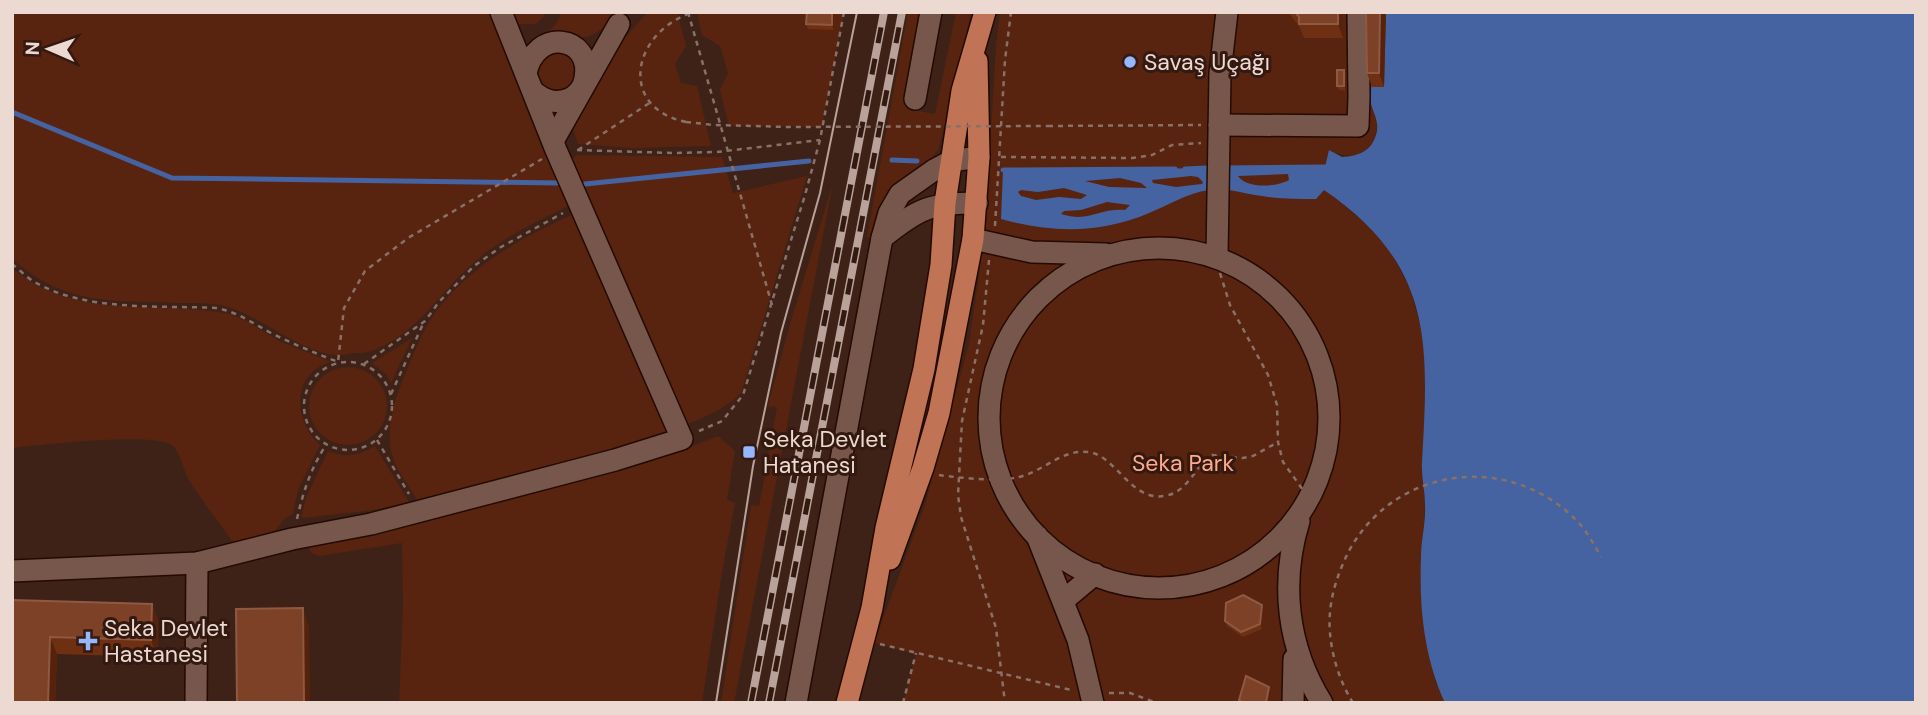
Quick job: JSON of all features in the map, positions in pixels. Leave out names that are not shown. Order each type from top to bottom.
[{"type":"main road","points":[[847,703],[872,608],[886,528],[924,369],[941,265],[944,203],[962,91],[985,12]]},
{"type":"main road","points":[[872,608],[920,476],[939,413],[973,239],[979,152],[976,38]]},
{"type":"street","points":[[12,571],[197,563],[292,539],[371,524],[615,460],[682,439],[581,206],[562,147],[530,83],[501,12]]},
{"type":"street","points":[[915,99],[931,12]]},
{"type":"street","points":[[1217,256],[1221,50],[1227,12]]},
{"type":"street","points":[[1219,138],[1358,126],[1358,12]]},
{"type":"street","points":[[624,18],[574,97],[555,102],[544,100],[530,83],[532,54],[544,45],[558,42],[587,44],[601,40],[624,18]]},
{"type":"street","points":[[562,147],[584,84],[587,67],[582,53],[571,44]]},
{"type":"street","points":[[796,703],[882,238],[889,213],[900,194],[934,170],[979,152]]},
{"type":"street","points":[[882,238],[911,215],[944,203],[977,202]]},
{"type":"street","points":[[973,239],[1032,252],[1118,254]]},
{"type":"street","points":[[1293,703],[1292,632],[1288,604],[1290,556],[1305,504],[1319,471],[1327,431],[1326,385],[1319,363],[1302,324],[1285,300],[1257,276],[1237,264],[1186,248],[1157,247],[1118,254],[1090,265],[1061,282],[1031,307],[1005,345],[994,368],[987,414],[989,444],[999,478],[1018,510],[1071,562],[1114,582],[1158,590],[1202,586],[1249,564],[1279,539],[1305,504]]},
{"type":"street","points":[[1034,528],[1078,640],[1093,699]]},
{"type":"street","points":[[196,703],[197,563]]},
{"type":"street","points":[[1064,600],[1095,574]]},
{"type":"street","points":[[1292,632],[1307,679],[1322,703]]},
{"type":"path","points":[[682,439],[722,421],[743,395],[820,140],[844,12]]},
{"type":"path","points":[[772,306],[727,150],[689,13],[665,27],[645,51],[641,64],[645,93],[661,113],[671,119],[686,122],[790,127],[1048,126],[1219,138]]},
{"type":"path","points":[[338,362],[344,308],[365,271],[408,238],[516,174],[562,147],[651,102]]},
{"type":"path","points":[[979,152],[1000,157],[1132,158],[1152,155],[1179,144],[1219,138]]},
{"type":"path","points":[[562,147],[672,153],[820,140]]},
{"type":"path","points":[[391,394],[425,321],[439,302],[474,266],[526,233],[581,206]]},
{"type":"path","points":[[1217,256],[1230,305],[1268,375],[1277,405],[1283,462],[1305,504]]},
{"type":"path","points":[[12,264],[33,281],[62,295],[97,303],[230,310],[269,332],[338,362]]},
{"type":"path","points":[[363,363],[425,321]]},
{"type":"path","points":[[338,362],[363,363],[376,370],[385,381],[393,407],[390,419],[385,431],[365,447],[338,450],[326,445],[314,435],[306,422],[303,407],[305,392],[313,378],[324,368],[338,362]]},
{"type":"path","points":[[376,440],[419,511]]},
{"type":"path","points":[[934,475],[958,478],[1016,478],[1070,453],[1086,451],[1100,456],[1120,475],[1147,494],[1167,496],[1181,489],[1212,455],[1253,456],[1279,442]]},
{"type":"path","points":[[292,539],[302,494],[315,461],[326,445]]},
{"type":"path","points":[[1353,703],[1334,659],[1329,627],[1334,584],[1346,554],[1360,531],[1370,519],[1394,500],[1423,485],[1447,478],[1480,477],[1508,481],[1544,495],[1568,512],[1591,539],[1601,557]]},
{"type":"path","points":[[958,478],[961,517],[994,621],[1005,703]]},
{"type":"path","points":[[874,643],[1003,673],[1093,699],[1120,691],[1157,703]]},
{"type":"path","points":[[903,703],[916,653]]},
{"type":"green space","points":[[12,12],[489,12],[543,142],[574,203],[524,228],[489,250],[465,271],[416,323],[388,344],[367,352],[337,355],[320,352],[247,314],[221,305],[134,302],[72,293],[52,286],[12,259]]},
{"type":"green space","points":[[508,12],[544,12],[544,16],[536,24],[516,24]]},
{"type":"green space","points":[[561,12],[618,12],[605,26],[585,37],[549,35],[536,38],[555,25]]},
{"type":"green space","points":[[648,12],[677,12],[686,46],[675,64],[681,83],[697,86],[711,146],[632,148],[578,144],[571,121],[621,42]]},
{"type":"green space","points":[[697,12],[844,12],[822,127],[729,126],[720,90],[728,73],[720,46],[702,35]]},
{"type":"green space","points":[[908,12],[925,12],[907,109],[935,114],[956,12],[971,12],[939,148],[886,200],[879,217],[875,239],[867,237]]},
{"type":"green space","name":"Seka Park","points":[[1000,12],[1385,12],[1376,94],[1377,127],[1373,140],[1369,147],[1358,154],[1344,155],[1329,150],[1324,189],[1370,227],[1388,247],[1410,289],[1425,342],[1425,429],[1422,464],[1425,504],[1420,587],[1435,681],[1445,703],[903,703],[916,654],[874,643],[925,505],[969,344],[987,193]]},
{"type":"green space","points":[[564,51],[576,68],[577,74],[572,84],[560,94],[540,87],[534,67],[543,54]]},
{"type":"green space","points":[[577,155],[722,157],[733,193],[807,176],[741,393],[714,412],[682,426],[569,161]]},
{"type":"green space","points":[[833,183],[734,703],[721,703],[751,505],[759,506],[777,407],[768,406]]},
{"type":"green space","points":[[578,212],[673,431],[584,458],[417,500],[393,458],[390,429],[399,389],[424,331],[442,304],[487,262],[540,230]]},
{"type":"green space","points":[[12,268],[37,285],[90,303],[230,314],[279,341],[331,362],[309,376],[300,399],[305,423],[320,445],[298,490],[293,514],[284,519],[272,535],[233,542],[189,480],[173,446],[163,442],[122,439],[12,448]]},
{"type":"green space","points":[[412,338],[391,383],[386,374],[372,363]]},
{"type":"green space","points":[[348,367],[363,370],[380,384],[387,406],[384,421],[370,438],[348,445],[333,442],[316,428],[309,406],[312,391],[326,374]]},
{"type":"green space","points":[[718,436],[735,451],[727,500],[735,503],[702,703],[399,703],[403,607],[402,543],[319,556],[312,553],[308,547],[424,521],[685,449]]},
{"type":"green space","points":[[375,446],[409,502],[373,510],[301,518],[306,498],[328,451],[352,455]]},
{"type":"water","points":[[1385,12],[1916,12],[1916,703],[1445,703],[1432,668],[1424,632],[1421,594],[1425,511],[1422,467],[1425,379],[1423,343],[1416,309],[1405,277],[1386,247],[1360,218],[1324,190],[1316,199],[1276,198],[1216,189],[1186,196],[1131,220],[1094,228],[1057,229],[1001,219],[1003,170],[1325,167],[1329,150],[1342,157],[1361,153],[1371,144],[1377,130],[1371,97]],"holes":[[[1288,174],[1289,180],[1262,186],[1248,183],[1238,176]],[[1191,176],[1198,177],[1203,182],[1176,187],[1153,183],[1152,180]],[[1120,178],[1141,183],[1147,188],[1109,187],[1085,181]],[[1064,188],[1087,195],[1081,199],[1059,197],[1036,200],[1021,196],[1018,192],[1038,192]],[[1107,202],[1130,205],[1125,210],[1079,217],[1061,214],[1064,211],[1081,210]]]},
{"type":"building","points":[[807,12],[832,12],[832,25],[806,24]]},
{"type":"building","points":[[1295,12],[1338,12],[1338,24],[1299,24],[1299,17]]},
{"type":"building","points":[[1366,12],[1380,12],[1379,73],[1367,73]]},
{"type":"building","points":[[1337,70],[1344,70],[1344,86],[1337,86]]},
{"type":"building","points":[[1243,595],[1262,605],[1260,624],[1241,632],[1225,621],[1226,603]]},
{"type":"building","points":[[12,600],[152,604],[151,640],[50,637],[48,703],[12,703]]},
{"type":"building","points":[[303,608],[304,703],[237,703],[236,609]]},
{"type":"building","points":[[1246,676],[1269,687],[1266,703],[1244,703],[1239,700]]},
{"type":"waterway","points":[[12,112],[172,178],[557,183]]},
{"type":"waterway","points":[[892,160],[917,161]]},
{"type":"waterway","points":[[585,184],[809,161]]},
{"type":"waterway","points":[[1224,168],[1325,167]]},
{"type":"waterway","points":[[1185,169],[1207,168]]},
{"type":"waterway","points":[[1003,170],[1175,169]]},
{"type":"tram line","points":[[716,703],[753,466],[781,333],[820,193],[857,12]]},
{"type":"railway","points":[[751,703],[884,12]]},
{"type":"railway","points":[[769,703],[902,12]]},
{"type":"place","name":"Savaş Uçağı","points":[[1130,62]]},
{"type":"place","name":"Seka Devlet Hatanesi","points":[[749,452]]},
{"type":"place","name":"Seka Devlet Hastanesi","points":[[88,641]]}]
